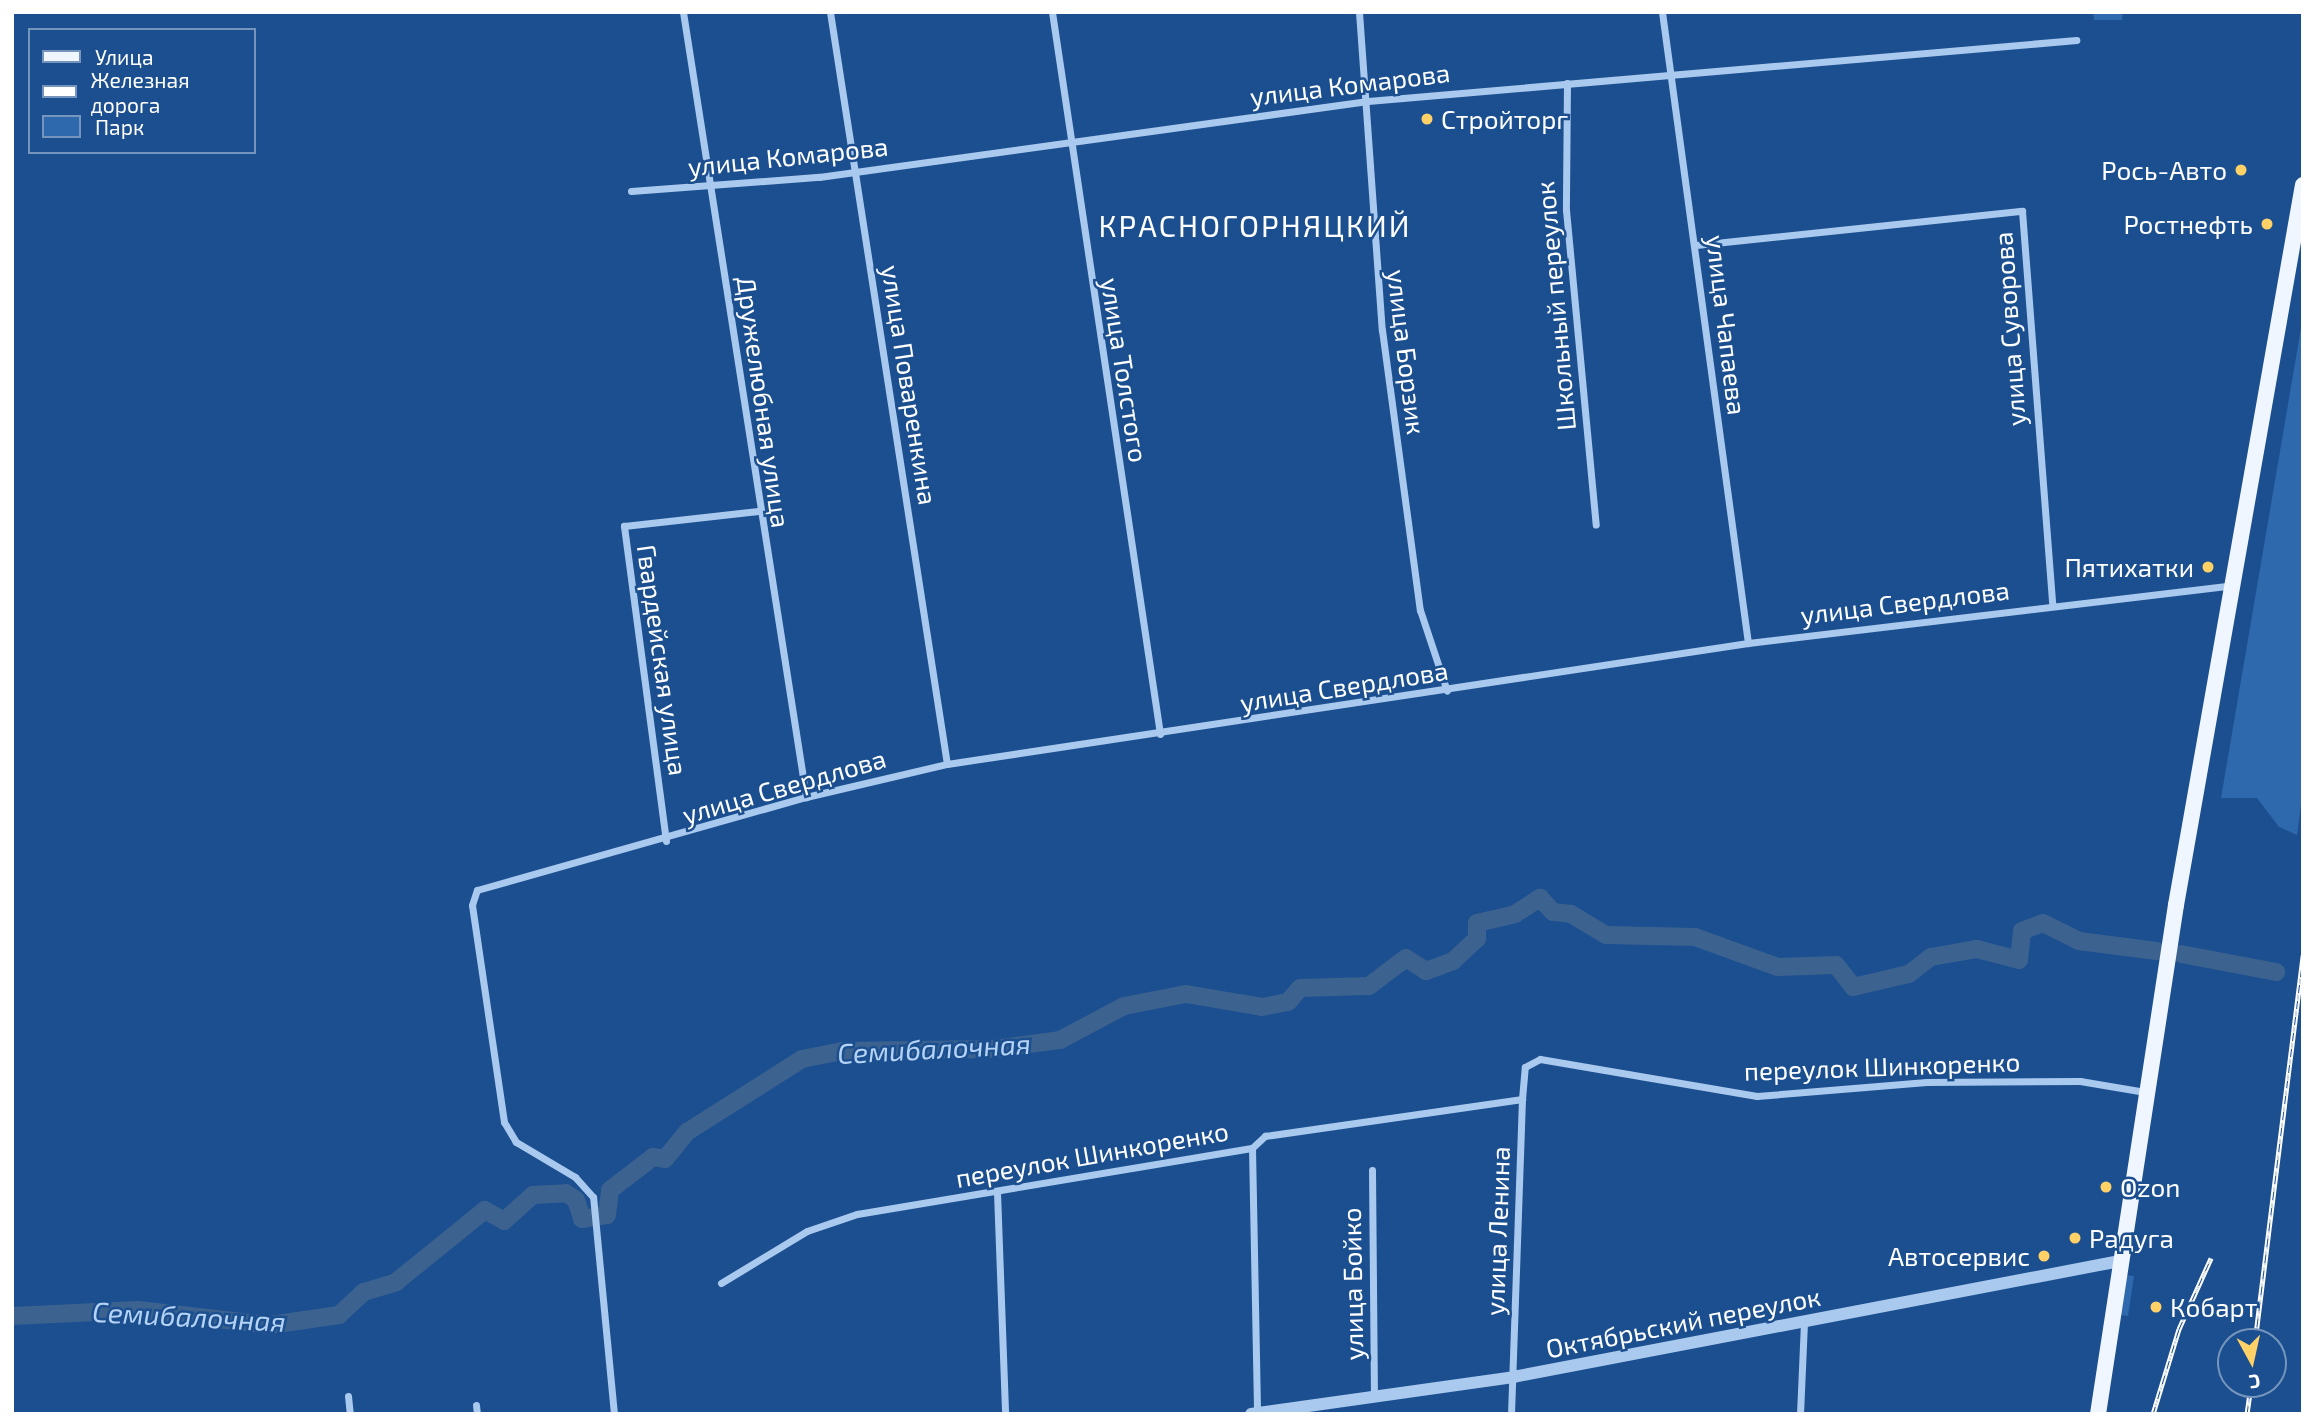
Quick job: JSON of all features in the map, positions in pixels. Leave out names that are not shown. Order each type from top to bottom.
[{"type":"main road","points":[[2098,1414],[2158,1010],[2229,586],[2303,185]]},
{"type":"street","name":"Дружелюбная улица","points":[[683,12],[758,511],[806,797]]},
{"type":"street","name":"улица Поваренкина","points":[[830,12],[947,764]]},
{"type":"street","name":"улица Толстого","points":[[1052,12],[1160,734]]},
{"type":"street","name":"улица Борзик","points":[[1359,12],[1368,101],[1373,248],[1387,370],[1420,610],[1447,691]]},
{"type":"street","name":"улица Чапаева","points":[[1662,12],[1696,245],[1748,643]]},
{"type":"street","name":"улица Комарова","points":[[632,191],[711,188],[855,171],[1368,101],[2076,40]]},
{"type":"street","name":"Школьный переулок","points":[[1567,83],[1566,210],[1596,525]]},
{"type":"street","name":"улица Суворова","points":[[1696,245],[2022,211],[2052,604]]},
{"type":"street","name":"Гвардейская улица","points":[[666,841],[624,526],[758,511]]},
{"type":"street","name":"улица Свердлова","points":[[614,1414],[596,1213],[585,1185],[516,1142],[504,1122],[472,905],[477,890],[666,841],[806,797],[947,764],[1447,691],[1748,643],[2052,604],[2229,586]]},
{"type":"street","name":"переулок Шинкоренко","points":[[1540,1059],[1757,1096],[1926,1082],[2080,1081],[2145,1092]]},
{"type":"street","name":"улица Ленина","points":[[1511,1414],[1522,1099],[1525,1068],[1540,1059]]},
{"type":"street","name":"переулок Шинкоренко","points":[[721,1283],[807,1231],[857,1214],[1252,1148],[1265,1136],[1522,1099]]},
{"type":"street","points":[[1252,1148],[1255,1414]]},
{"type":"street","name":"улица Бойко","points":[[1372,1170],[1374,1397]]},
{"type":"street","points":[[997,1192],[1005,1414]]},
{"type":"street","name":"Октябрьский переулок","points":[[1255,1414],[1513,1377],[2120,1261]]},
{"type":"street","points":[[1800,1414],[1804,1322]]},
{"type":"street","points":[[348,1396],[349,1414]]},
{"type":"green space","points":[[2093,12],[2123,12],[2122,20],[2094,20]]},
{"type":"green space","points":[[2303,316],[2303,790],[2297,835],[2279,827],[2257,798],[2221,798]]},
{"type":"green space","points":[[2126,1275],[2134,1276],[2128,1316],[2120,1315]]},
{"type":"waterway","name":"Семибалочная","points":[[12,1316],[138,1310],[270,1325],[339,1315],[364,1292],[396,1282],[485,1210],[504,1221],[533,1195],[566,1193],[576,1200],[582,1219],[607,1215],[610,1190],[653,1157],[665,1159],[687,1132],[802,1059],[842,1051],[994,1049],[1060,1040],[1124,1006],[1186,994],[1262,1007],[1288,1002],[1300,988],[1369,986],[1406,958],[1426,971],[1453,961],[1477,939],[1477,923],[1515,914],[1540,898],[1553,912],[1571,914],[1606,935],[1695,937],[1778,967],[1836,965],[1853,987],[1909,974],[1931,957],[1977,949],[2019,960],[2022,931],[2043,923],[2079,941],[2156,951]]},
{"type":"waterway","name":"Семибалочная","points":[[2181,954],[2276,972]]},
{"type":"railway","points":[[2257,1328],[2303,955]]},
{"type":"railway","points":[[2153,1414],[2179,1329],[2211,1258]]},
{"type":"railway","points":[[2247,1414],[2249,1398]]},
{"type":"place","name":"Стройторг","points":[[1427,119]]},
{"type":"place","name":"Рось-Авто","points":[[2241,170]]},
{"type":"place","name":"Ростнефть","points":[[2267,224]]},
{"type":"place","name":"Пятихатки","points":[[2208,567]]},
{"type":"place","name":"Ozon","points":[[2106,1187]]},
{"type":"place","name":"Радуга","points":[[2075,1238]]},
{"type":"place","name":"Автосервис","points":[[2044,1256]]},
{"type":"place","name":"Кобарт","points":[[2156,1307]]},
{"type":"district","name":"КРАСНОГОРНЯЦКИЙ","points":[[1255,225]]}]
